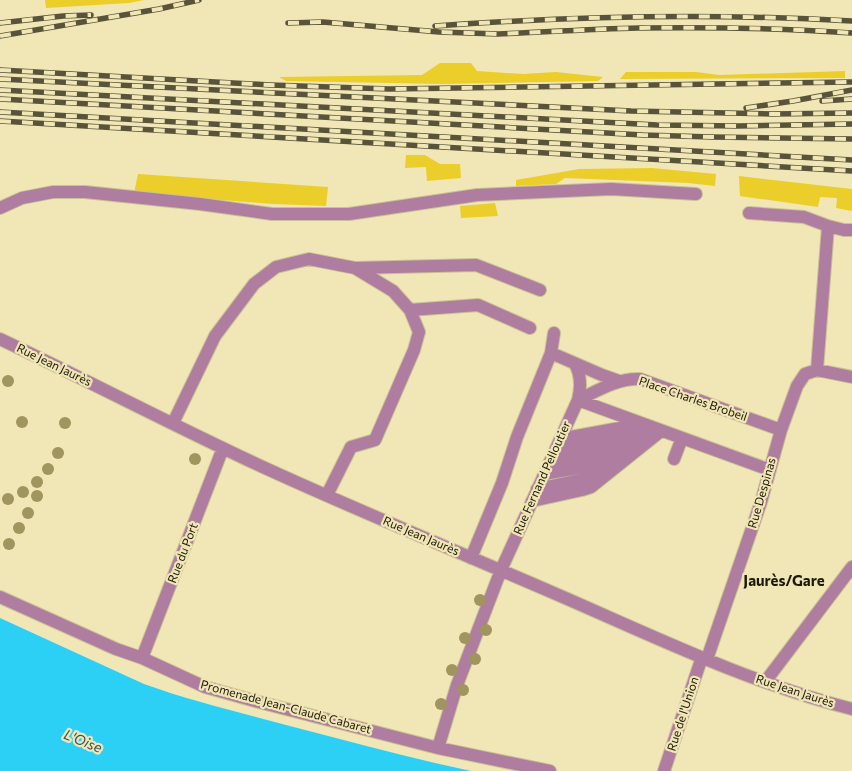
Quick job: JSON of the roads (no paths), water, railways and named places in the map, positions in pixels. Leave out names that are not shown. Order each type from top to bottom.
[{"type":"street","points":[[0,208],[22,198],[53,192],[85,192],[200,204],[272,214],[348,214],[477,195],[611,189],[696,194]]},
{"type":"street","points":[[749,213],[804,217],[828,226],[852,230]]},
{"type":"street","points":[[828,226],[816,370],[852,377]]},
{"type":"street","points":[[173,423],[216,336],[254,284],[276,267],[310,259],[355,268],[476,265],[540,290]]},
{"type":"street","points":[[327,495],[351,446],[375,440],[414,350],[419,332],[410,310],[393,291],[355,268]]},
{"type":"street","points":[[410,310],[478,305],[530,328]]},
{"type":"street","points":[[472,558],[502,483],[517,437],[551,353],[554,333]]},
{"type":"street","name":"Rue Jean Jaurès","points":[[0,339],[266,468],[472,558],[704,658],[765,682],[852,709]]},
{"type":"street","points":[[551,353],[619,381]]},
{"type":"street","points":[[575,364],[578,370],[580,385],[578,400],[770,470]]},
{"type":"street","name":"Rue Despinas","points":[[704,658],[761,502],[781,430],[801,379],[805,374],[816,370]]},
{"type":"street","name":"Place Charles Brobeil","points":[[578,400],[619,381],[632,378],[640,379],[781,430]]},
{"type":"street","name":"Rue Fernand Pelloutier","points":[[438,748],[457,685],[501,570],[578,400]]},
{"type":"street","points":[[557,445],[642,424]]},
{"type":"street","points":[[557,445],[661,431]]},
{"type":"street","points":[[535,495],[606,475],[661,431]]},
{"type":"street","points":[[674,459],[682,438]]},
{"type":"street","points":[[547,468],[645,443]]},
{"type":"street","name":"Rue du Port","points":[[142,658],[224,448]]},
{"type":"street","points":[[547,468],[624,460]]},
{"type":"street","points":[[765,682],[852,567]]},
{"type":"street","name":"Promenade Jean-Claude Cabaret","points":[[0,597],[205,687],[438,748],[550,771]]},
{"type":"street","name":"Rue de l'Union","points":[[664,771],[704,658]]},
{"type":"water","name":"L'Oise","points":[[0,618],[144,684],[162,690],[355,743],[471,771],[0,771]]},
{"type":"railway","points":[[0,36],[159,9],[199,0]]},
{"type":"railway","points":[[0,23],[91,15]]},
{"type":"railway","points":[[435,26],[591,18],[696,16],[852,21]]},
{"type":"railway","points":[[288,23],[323,22],[439,32],[498,34],[666,28],[772,29],[852,33]]},
{"type":"railway","points":[[0,70],[270,85],[389,89],[852,82]]},
{"type":"railway","points":[[0,79],[631,111],[772,114],[852,113]]},
{"type":"railway","points":[[0,90],[657,125],[852,124]]},
{"type":"railway","points":[[746,108],[852,90]]},
{"type":"railway","points":[[0,99],[643,135],[852,139]]},
{"type":"railway","points":[[822,101],[852,99]]},
{"type":"railway","points":[[0,112],[852,160]]},
{"type":"railway","points":[[0,121],[852,171]]},
{"type":"district","name":"Jaurès/Gare","points":[[784,581]]}]
